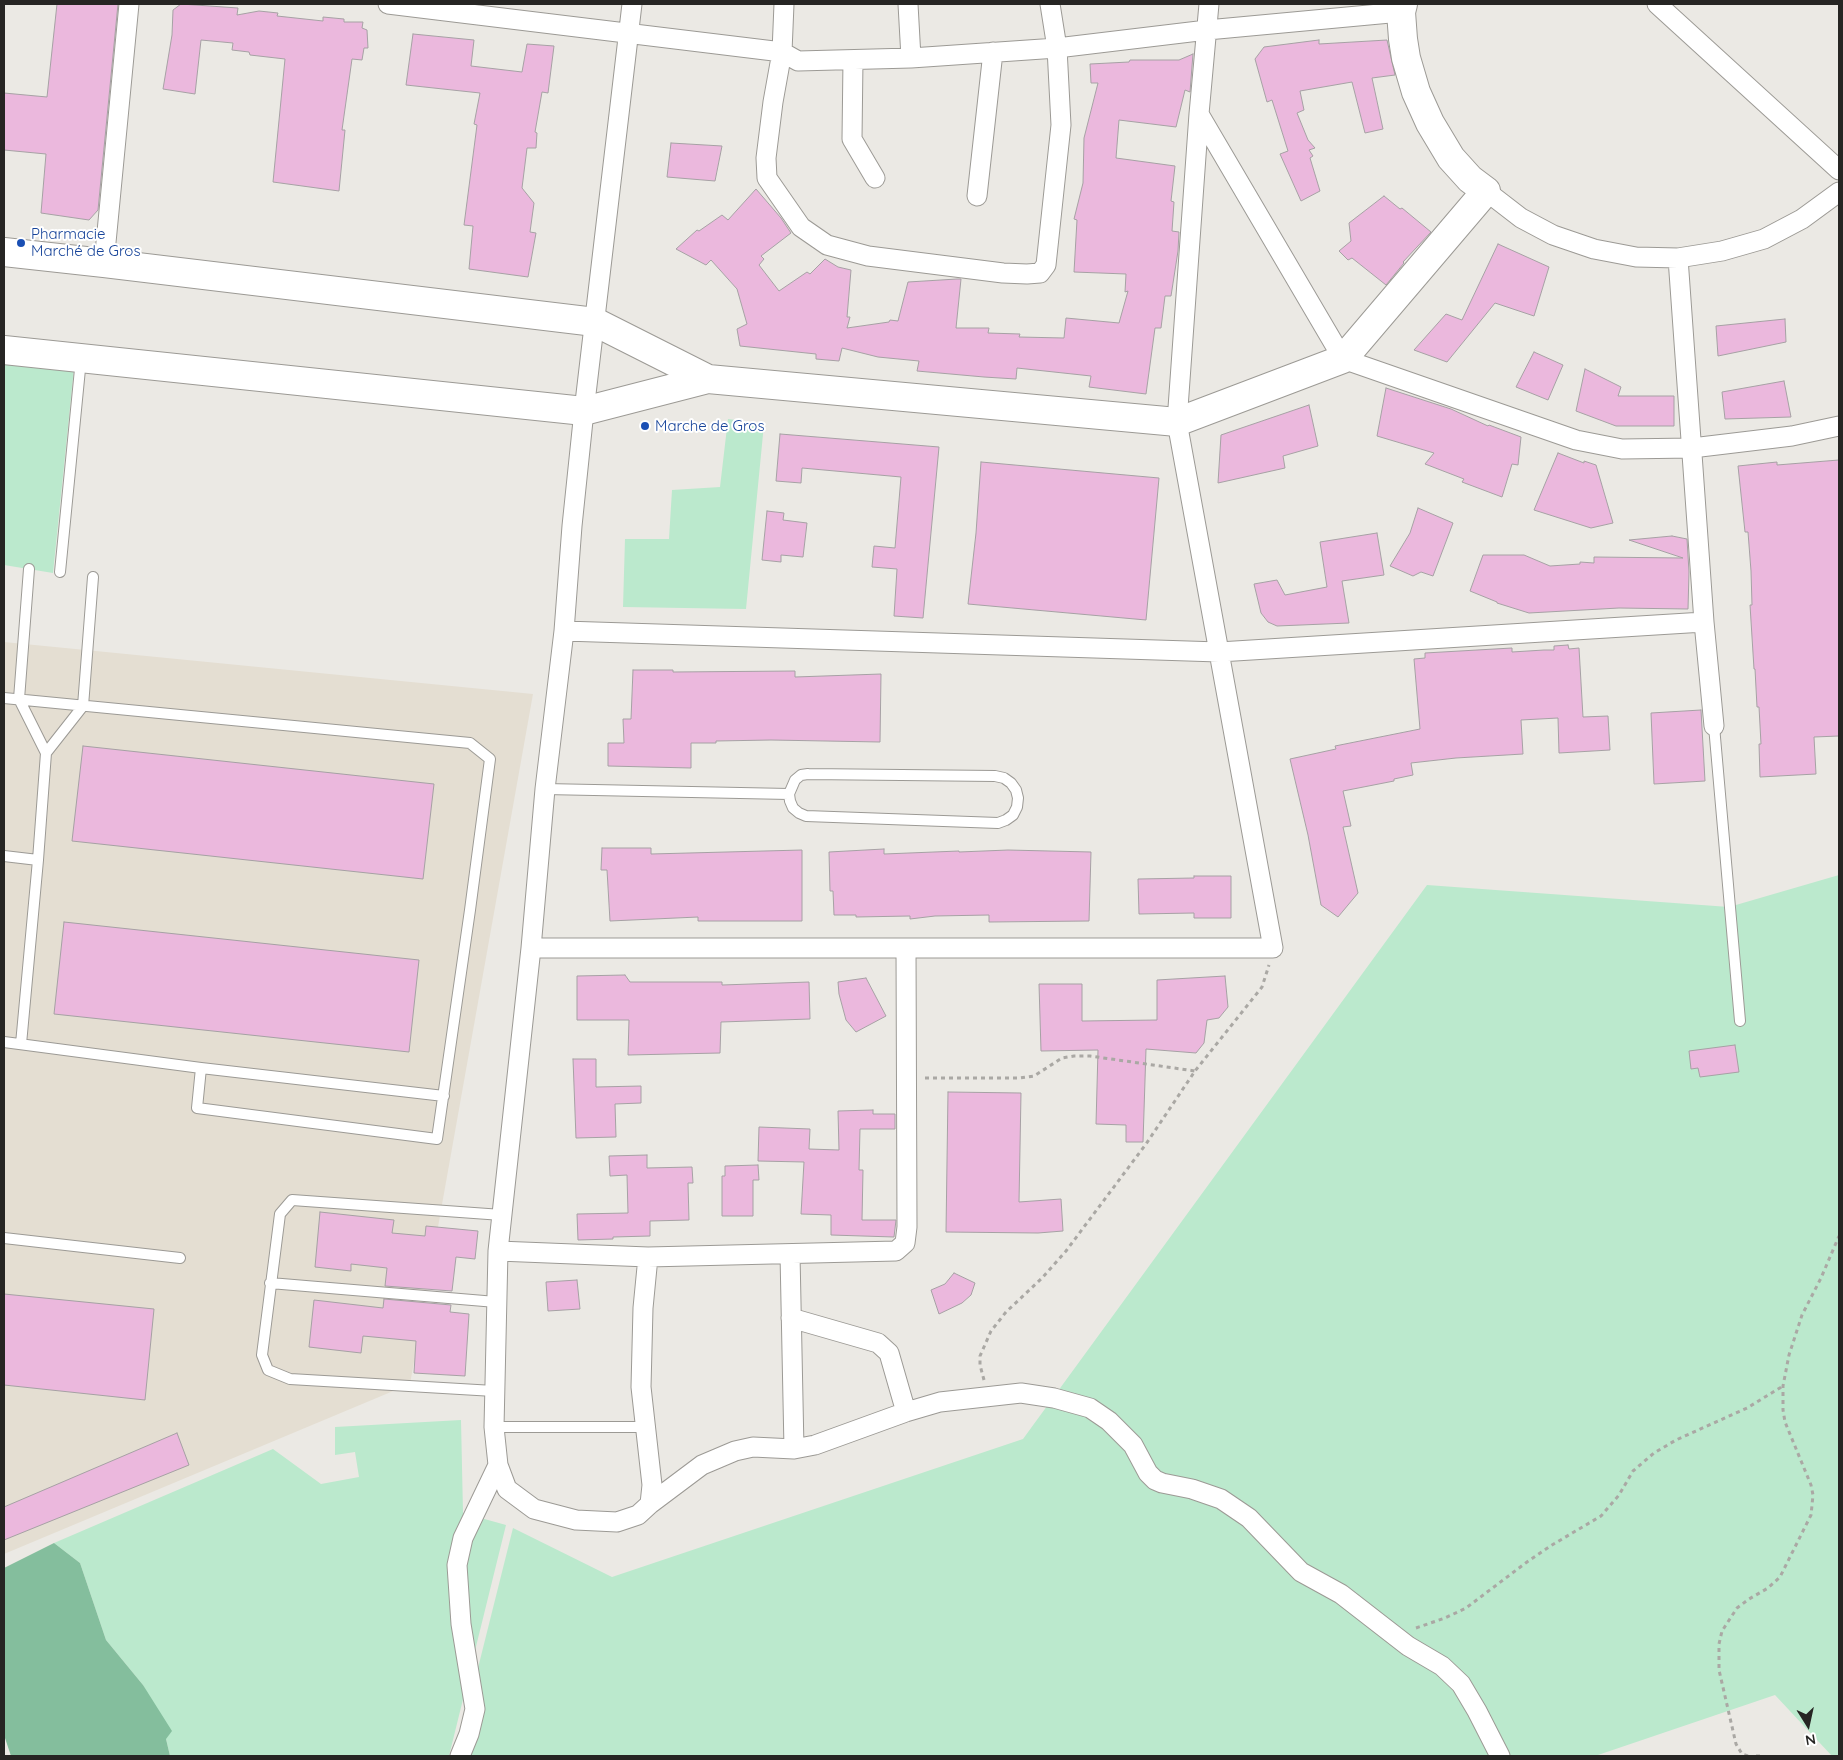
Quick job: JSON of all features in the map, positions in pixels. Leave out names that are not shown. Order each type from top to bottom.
[{"type":"street","points":[[104,263],[128,4]]},
{"type":"street","points":[[388,4],[782,52],[798,61],[911,58],[1057,48],[1402,8],[1406,58],[1416,92],[1430,123],[1451,158],[1470,179],[1520,218],[1553,235],[1602,251],[1636,257],[1678,258],[1722,252],[1764,238],[1802,219],[1839,192]]},
{"type":"street","points":[[632,4],[584,411],[572,526],[564,631],[545,789],[531,948],[498,1251],[494,1427],[498,1465],[507,1489],[534,1509],[576,1520],[617,1522],[638,1515],[702,1464],[735,1452],[753,1447],[794,1449],[815,1445],[906,1412],[940,1402],[1021,1394],[1054,1398],[1090,1408],[1109,1421],[1134,1444],[1148,1473],[1156,1480],[1221,1499],[1249,1518],[1301,1572],[1341,1594],[1391,1634],[1442,1666],[1461,1684],[1500,1756]]},
{"type":"street","points":[[784,4],[782,52],[767,148],[767,178],[801,227],[827,245],[868,256],[1004,273],[1028,274],[1040,273],[1046,265],[1061,125],[1057,48],[1050,4]]},
{"type":"street","points":[[908,4],[911,58]]},
{"type":"street","points":[[531,948],[1273,948],[1177,422],[1199,114],[1209,4]]},
{"type":"street","points":[[1657,4],[1839,170]]},
{"type":"street","points":[[977,196],[993,52]]},
{"type":"street","points":[[853,60],[852,139],[875,178]]},
{"type":"street","points":[[1199,114],[1343,359],[1576,440],[1622,449],[1692,448],[1792,436],[1839,426]]},
{"type":"street","points":[[4,350],[584,411],[708,379],[1177,422],[1343,359],[1486,191]]},
{"type":"street","points":[[4,252],[595,322],[708,379]]},
{"type":"street","points":[[1678,258],[1704,622],[1714,726]]},
{"type":"street","points":[[564,631],[1219,652],[1704,622]]},
{"type":"street","points":[[498,1251],[648,1256],[896,1251],[905,1243],[908,1228],[906,948]]},
{"type":"street","points":[[790,1254],[794,1449]]},
{"type":"street","points":[[648,1256],[643,1308],[642,1387],[652,1485],[650,1504]]},
{"type":"street","points":[[791,1318],[878,1343],[889,1354],[906,1412]]},
{"type":"street","points":[[460,1756],[469,1734],[475,1709],[460,1624],[457,1564],[464,1538],[498,1465]]},
{"type":"lane","points":[[60,572],[82,358]]},
{"type":"lane","points":[[21,1044],[46,753],[19,699],[29,569]]},
{"type":"lane","points":[[46,753],[83,706],[93,577]]},
{"type":"lane","points":[[4,698],[470,743],[490,759],[437,1138],[197,1108],[201,1068]]},
{"type":"lane","points":[[1714,726],[1740,1021]]},
{"type":"lane","points":[[808,774],[995,776],[1004,778],[1011,783],[1016,790],[1018,798],[1017,807],[1013,814],[1006,820],[998,823],[989,823],[806,816],[793,808],[789,794],[795,780],[808,774]]},
{"type":"lane","points":[[545,789],[789,794]]},
{"type":"lane","points":[[4,856],[38,860]]},
{"type":"lane","points":[[4,1042],[201,1068],[444,1096]]},
{"type":"lane","points":[[494,1391],[290,1379],[268,1370],[262,1355],[280,1214],[292,1200],[502,1215]]},
{"type":"lane","points":[[4,1238],[180,1258]]},
{"type":"lane","points":[[270,1283],[496,1302]]},
{"type":"lane","points":[[494,1427],[645,1427]]},
{"type":"path","points":[[988,1397],[980,1365],[980,1356],[990,1331],[1066,1251],[1146,1144],[1195,1071],[1262,987],[1273,948]]},
{"type":"path","points":[[907,1078],[1034,1076],[1062,1058],[1074,1056],[1090,1056],[1195,1071]]},
{"type":"path","points":[[1748,1756],[1742,1754],[1736,1744],[1719,1670],[1717,1656],[1719,1644],[1722,1631],[1737,1608],[1749,1598],[1768,1588],[1780,1577],[1807,1525],[1813,1505],[1811,1485],[1785,1422],[1783,1386],[1789,1355],[1800,1321],[1839,1236]]},
{"type":"path","points":[[1391,1634],[1424,1626],[1466,1608],[1527,1562],[1601,1516],[1619,1495],[1633,1471],[1643,1461],[1676,1440],[1731,1416],[1783,1386]]},
{"type":"path","points":[[1756,1756],[1764,1756]]},
{"type":"shaded area","points":[[4,642],[533,694],[410,1384],[4,1554]]},
{"type":"green space","points":[[4,357],[75,359],[53,573],[4,565]]},
{"type":"green space","points":[[728,419],[764,424],[746,609],[623,607],[625,539],[669,539],[672,490],[720,487]]},
{"type":"green space","points":[[1839,875],[1839,1756],[1832,1756],[1775,1695],[1595,1756],[456,1756],[513,1528],[612,1577],[1023,1439],[1427,885],[1729,907]]},
{"type":"green space","points":[[461,1420],[463,1513],[506,1525],[449,1756],[170,1756],[166,1739],[143,1685],[106,1640],[80,1563],[54,1543],[273,1449],[321,1484],[359,1477],[355,1452],[335,1455],[335,1427]]},
{"type":"green space","points":[[54,1543],[80,1563],[106,1640],[143,1685],[172,1731],[166,1739],[170,1756],[11,1756],[4,1735],[4,1568]]},
{"type":"building","points":[[57,4],[118,4],[98,210],[89,220],[41,213],[46,154],[4,150],[4,93],[47,97]]},
{"type":"building","points":[[181,4],[238,8],[237,15],[259,11],[278,13],[277,16],[323,21],[323,17],[344,19],[344,22],[363,22],[362,28],[367,30],[368,48],[364,48],[362,60],[352,59],[342,130],[345,130],[339,191],[273,182],[285,59],[250,55],[249,52],[232,50],[233,43],[201,40],[195,94],[163,89],[172,35],[173,10]]},
{"type":"building","points":[[413,34],[474,40],[471,66],[522,72],[527,44],[554,46],[548,93],[542,92],[535,132],[537,133],[536,148],[527,148],[522,188],[534,203],[530,232],[536,233],[528,277],[469,269],[473,226],[464,225],[477,125],[474,124],[480,93],[406,85]]},
{"type":"building","points":[[1319,40],[1319,44],[1387,40],[1395,75],[1372,78],[1383,129],[1365,133],[1352,82],[1300,91],[1304,110],[1297,113],[1308,140],[1315,148],[1309,150],[1313,156],[1310,158],[1320,191],[1301,201],[1280,154],[1288,151],[1272,100],[1267,102],[1255,59],[1264,47]]},
{"type":"building","points":[[1193,54],[1190,92],[1185,90],[1176,127],[1119,120],[1116,158],[1175,166],[1171,201],[1174,202],[1172,231],[1179,232],[1178,251],[1171,296],[1165,296],[1161,328],[1155,328],[1146,394],[1089,387],[1091,376],[1017,368],[1016,379],[984,377],[917,371],[919,361],[878,357],[842,348],[839,361],[816,359],[816,354],[740,346],[737,329],[747,324],[737,289],[711,260],[706,265],[676,249],[697,230],[699,231],[722,215],[728,220],[756,189],[781,218],[791,233],[761,256],[764,259],[759,265],[779,291],[807,272],[810,274],[825,259],[838,267],[851,270],[847,317],[850,317],[847,328],[889,322],[890,320],[898,321],[908,282],[957,279],[961,279],[956,328],[989,328],[988,333],[1020,334],[1019,337],[1064,338],[1066,318],[1119,323],[1128,291],[1125,292],[1126,274],[1074,272],[1077,220],[1074,219],[1083,183],[1084,138],[1098,83],[1091,83],[1090,64],[1129,62],[1130,60],[1179,60]]},
{"type":"building","points":[[671,143],[722,146],[715,181],[667,177]]},
{"type":"building","points":[[1384,196],[1431,232],[1403,262],[1386,285],[1352,258],[1348,260],[1339,251],[1351,241],[1349,223]]},
{"type":"building","points":[[1498,244],[1549,267],[1534,316],[1495,303],[1447,362],[1414,350],[1446,314],[1462,320]]},
{"type":"building","points":[[1785,319],[1786,342],[1718,356],[1716,326]]},
{"type":"building","points":[[1534,352],[1563,365],[1548,400],[1516,387]]},
{"type":"building","points":[[1585,369],[1621,387],[1618,396],[1674,396],[1674,426],[1616,426],[1576,411]]},
{"type":"building","points":[[1784,381],[1791,417],[1725,419],[1722,392]]},
{"type":"building","points":[[1386,388],[1451,409],[1488,426],[1521,437],[1518,465],[1512,464],[1502,497],[1462,482],[1464,479],[1425,464],[1434,453],[1377,436]]},
{"type":"building","points":[[1309,405],[1318,446],[1283,456],[1285,468],[1218,483],[1221,435]]},
{"type":"building","points":[[780,434],[939,447],[923,618],[894,616],[897,569],[872,567],[874,546],[895,548],[901,477],[802,468],[801,483],[776,481]]},
{"type":"building","points":[[1558,453],[1584,463],[1584,461],[1596,465],[1613,523],[1591,528],[1534,510]]},
{"type":"building","points":[[1839,460],[1839,736],[1814,737],[1816,774],[1760,777],[1759,707],[1757,707],[1750,605],[1752,605],[1751,571],[1748,532],[1745,532],[1738,466],[1777,462],[1777,465]]},
{"type":"building","points":[[981,462],[1159,478],[1146,620],[968,604]]},
{"type":"building","points":[[1418,508],[1453,523],[1433,576],[1421,572],[1413,576],[1390,566],[1410,533]]},
{"type":"building","points":[[767,511],[784,513],[783,520],[807,523],[803,557],[781,555],[781,562],[762,560]]},
{"type":"building","points":[[1377,533],[1384,575],[1342,581],[1349,623],[1277,626],[1268,622],[1261,613],[1254,584],[1277,580],[1285,595],[1327,587],[1320,542]]},
{"type":"building","points":[[1672,536],[1687,539],[1689,572],[1688,609],[1619,608],[1529,613],[1497,603],[1470,591],[1483,555],[1524,555],[1550,566],[1580,564],[1580,562],[1594,563],[1594,557],[1683,558],[1629,540]]},
{"type":"building","points":[[1568,645],[1569,649],[1579,648],[1583,717],[1608,716],[1610,750],[1559,753],[1558,718],[1521,720],[1523,754],[1411,763],[1413,775],[1394,779],[1394,781],[1343,791],[1351,826],[1343,827],[1358,893],[1338,917],[1321,905],[1308,835],[1290,759],[1336,749],[1335,746],[1420,729],[1414,659],[1425,658],[1425,653],[1512,648],[1512,652],[1554,650],[1554,646]]},
{"type":"building","points":[[633,670],[673,670],[673,672],[795,671],[795,677],[881,674],[880,742],[771,740],[691,743],[691,768],[608,766],[608,743],[624,743],[623,719],[631,719]]},
{"type":"building","points":[[1701,710],[1705,781],[1654,784],[1651,713]]},
{"type":"building","points":[[83,746],[434,784],[423,879],[72,841]]},
{"type":"building","points":[[602,848],[651,848],[651,854],[802,850],[802,921],[698,921],[698,917],[610,921],[607,870],[601,870]]},
{"type":"building","points":[[884,849],[884,854],[1008,850],[1091,852],[1089,921],[989,922],[989,915],[935,916],[910,919],[910,916],[856,917],[856,915],[834,915],[833,891],[830,891],[829,852]]},
{"type":"building","points":[[1194,876],[1231,876],[1231,918],[1194,918],[1194,913],[1139,914],[1138,879],[1194,878]]},
{"type":"building","points":[[64,922],[419,960],[409,1052],[54,1014]]},
{"type":"building","points":[[625,975],[630,982],[722,982],[722,985],[809,982],[810,1019],[721,1022],[720,1053],[628,1055],[629,1020],[577,1020],[577,976]]},
{"type":"building","points":[[1225,976],[1228,1007],[1219,1018],[1207,1020],[1204,1043],[1196,1053],[1146,1049],[1143,1142],[1126,1142],[1126,1125],[1096,1124],[1098,1050],[1041,1051],[1039,984],[1082,984],[1082,1021],[1157,1020],[1157,980]]},
{"type":"building","points":[[866,978],[886,1016],[856,1032],[846,1020],[838,982]]},
{"type":"building","points":[[1735,1045],[1739,1072],[1700,1077],[1698,1068],[1691,1069],[1689,1051]]},
{"type":"building","points":[[573,1059],[596,1059],[596,1087],[641,1086],[641,1103],[615,1104],[616,1137],[576,1138]]},
{"type":"building","points":[[948,1092],[1021,1093],[1019,1202],[1061,1199],[1063,1231],[1038,1233],[946,1232]]},
{"type":"building","points":[[873,1110],[873,1114],[895,1114],[895,1129],[860,1129],[859,1170],[863,1170],[862,1220],[896,1220],[894,1237],[831,1235],[831,1215],[801,1214],[804,1162],[758,1161],[759,1127],[810,1129],[809,1149],[839,1150],[838,1111]]},
{"type":"building","points":[[647,1155],[647,1168],[692,1167],[693,1183],[688,1183],[689,1220],[650,1221],[650,1236],[578,1240],[577,1214],[628,1213],[627,1175],[610,1176],[609,1156]]},
{"type":"building","points":[[758,1165],[759,1180],[753,1180],[753,1216],[722,1216],[722,1176],[725,1176],[725,1166]]},
{"type":"building","points":[[320,1212],[394,1220],[392,1233],[425,1236],[426,1226],[478,1231],[475,1259],[456,1257],[452,1291],[385,1286],[387,1268],[351,1264],[351,1271],[315,1267]]},
{"type":"building","points":[[954,1273],[975,1283],[971,1295],[962,1303],[939,1314],[931,1290],[945,1284]]},
{"type":"building","points":[[577,1280],[580,1309],[548,1311],[546,1282]]},
{"type":"building","points":[[4,1294],[154,1309],[145,1400],[4,1385]]},
{"type":"building","points":[[384,1299],[451,1305],[450,1312],[469,1314],[465,1376],[414,1373],[416,1341],[363,1336],[361,1353],[309,1347],[314,1300],[383,1308]]},
{"type":"building","points":[[177,1433],[189,1465],[4,1540],[4,1507]]},
{"type":"place","name":"Pharmacie Marché de Gros","points":[[21,243]]},
{"type":"place","name":"Marche de Gros","points":[[645,426]]}]
